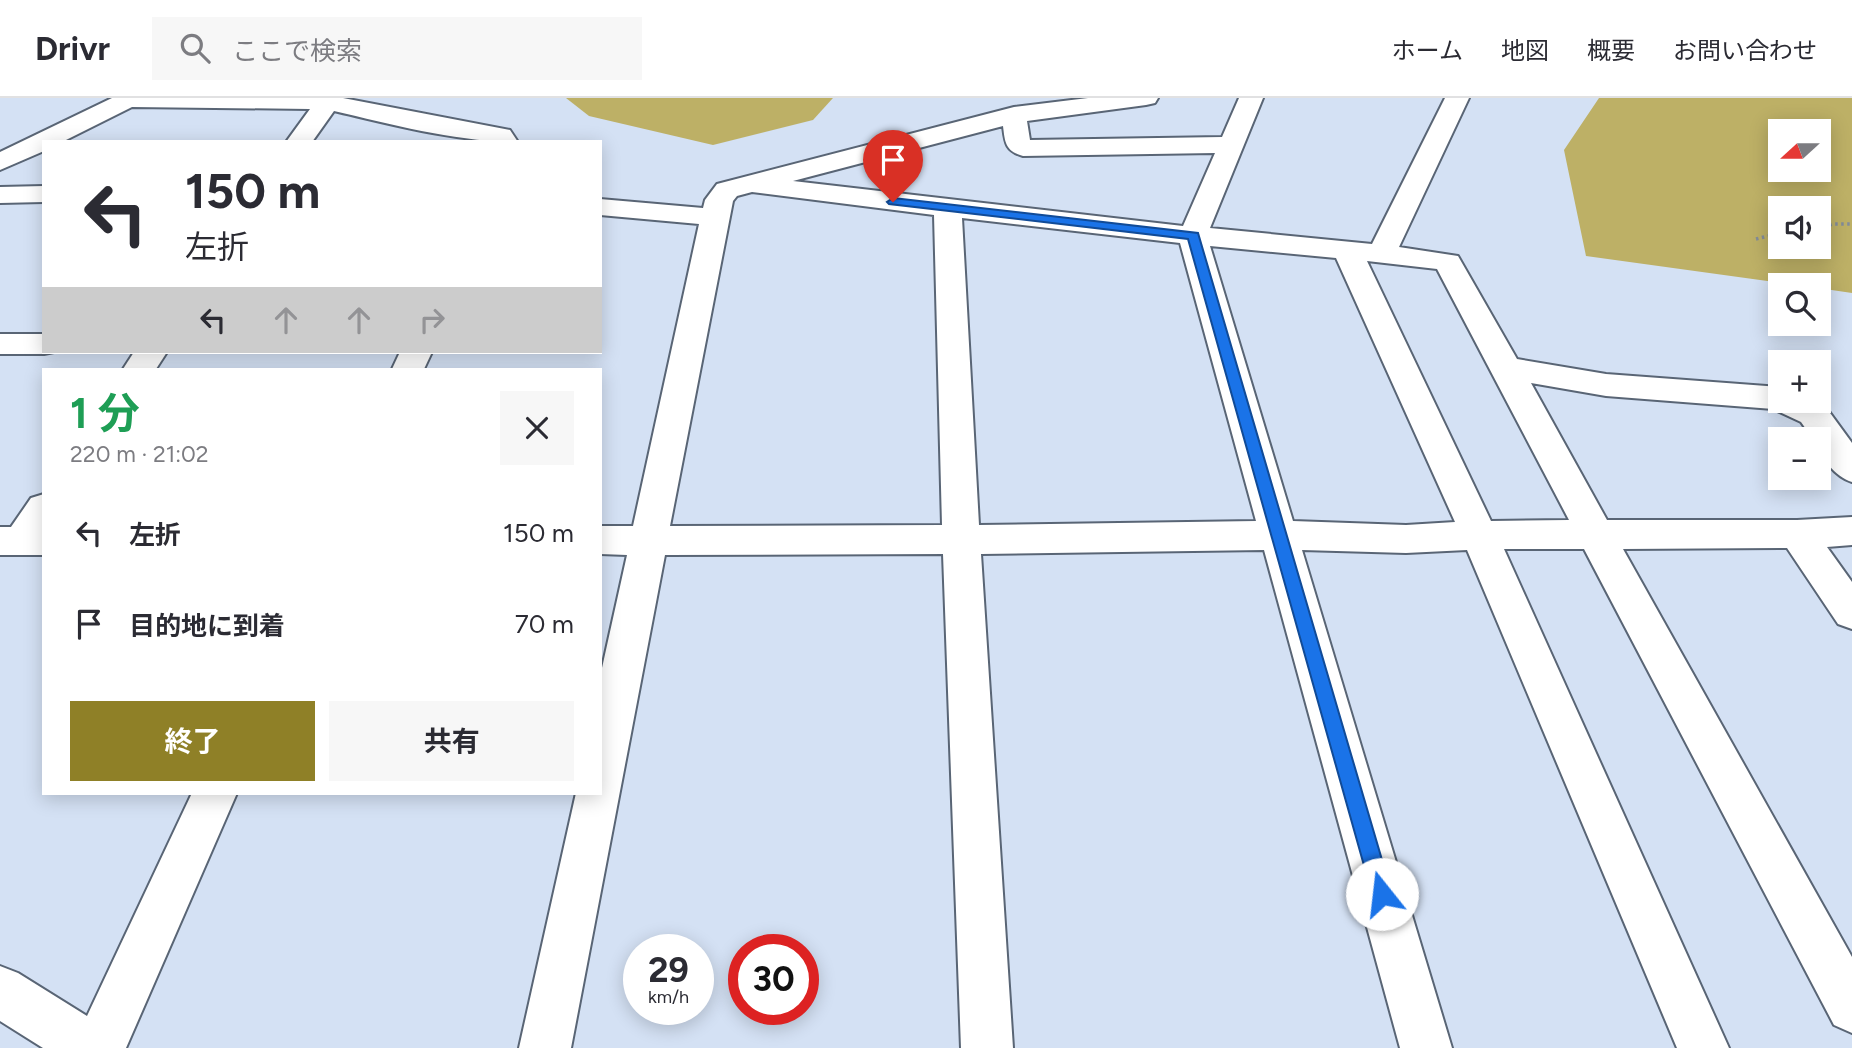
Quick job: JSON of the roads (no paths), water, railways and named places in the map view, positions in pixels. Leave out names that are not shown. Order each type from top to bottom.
[{"type":"street","points":[[602,771],[715,218],[719,200],[727,190],[1014,115],[1146,98]]},
{"type":"street","points":[[1251,98],[1193,236],[1426,1048]]},
{"type":"street","points":[[1365,251],[1457,98]]},
{"type":"street","points":[[45,140],[127,100],[328,102],[398,118],[502,135],[504,140]]},
{"type":"street","points":[[300,140],[328,102]]},
{"type":"street","points":[[1014,115],[1018,145],[1023,148],[1232,145]]},
{"type":"street","points":[[0,162],[42,141]]},
{"type":"street","points":[[754,184],[948,209],[1193,236],[1365,251],[1448,262],[1852,1007]]},
{"type":"street","points":[[0,195],[42,194]]},
{"type":"street","points":[[602,207],[715,218]]},
{"type":"street","points":[[948,209],[961,539],[987,1048]]},
{"type":"street","points":[[1365,251],[1479,536],[1703,1048]]},
{"type":"street","points":[[0,344],[42,344]]},
{"type":"street","points":[[1505,368],[1606,385],[1768,397]]},
{"type":"street","points":[[1811,413],[1852,468]]},
{"type":"street","points":[[22,541],[42,511]]},
{"type":"street","points":[[602,540],[772,542],[1279,535],[1406,539],[1852,531]]},
{"type":"street","points":[[1797,534],[1852,613]]},
{"type":"street","points":[[99,1048],[214,795]]},
{"type":"street","points":[[545,1048],[598,795]]},
{"type":"street","points":[[0,990],[90,1048]]}]
